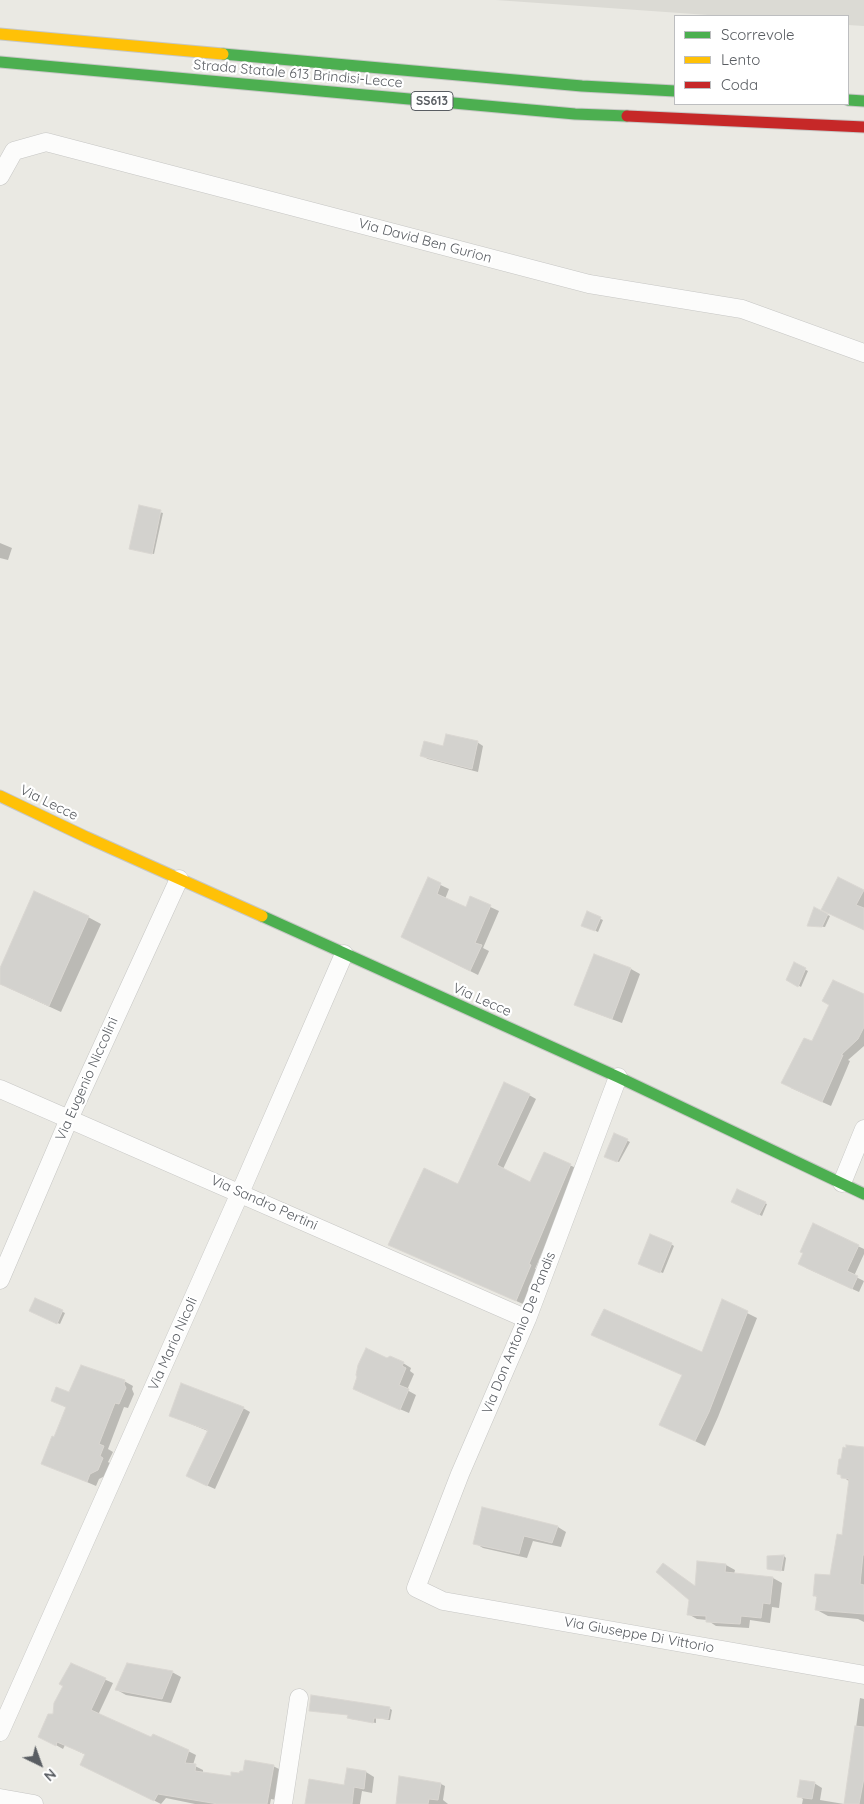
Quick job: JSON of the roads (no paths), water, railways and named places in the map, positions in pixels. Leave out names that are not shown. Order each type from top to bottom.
[{"type":"main road","name":"Strada Statale 613 Brindisi-Lecce","points":[[0,34],[582,86],[674,91]]},
{"type":"main road","name":"Strada Statale 613 Brindisi-Lecce","points":[[0,62],[575,114],[864,127]]},
{"type":"main road","points":[[849,100],[864,101]]},
{"type":"main road","name":"Via Lecce","points":[[0,796],[86,838],[618,1077],[864,1194]]},
{"type":"main road","name":"Via Lecce","points":[[0,808],[23,814],[86,838]]},
{"type":"street","name":"Via David Ben Gurion","points":[[0,176],[14,151],[46,142],[589,284],[742,309],[864,353]]},
{"type":"street","name":"Via Eugenio Niccolini","points":[[0,1280],[69,1118],[179,880]]},
{"type":"street","name":"Via Mario Nicoli","points":[[0,1732],[240,1193],[344,954]]},
{"type":"street","name":"Via Don Antonio De Pandis","points":[[416,1588],[460,1474],[527,1319],[618,1077]]},
{"type":"street","name":"Via Sandro Pertini","points":[[0,1089],[527,1319]]},
{"type":"street","points":[[842,1183],[864,1129]]},
{"type":"street","name":"Via Giuseppe Di Vittorio","points":[[416,1588],[442,1601],[864,1675]]},
{"type":"street","points":[[283,1804],[299,1698]]},
{"type":"street","points":[[0,1798],[34,1804]]}]
